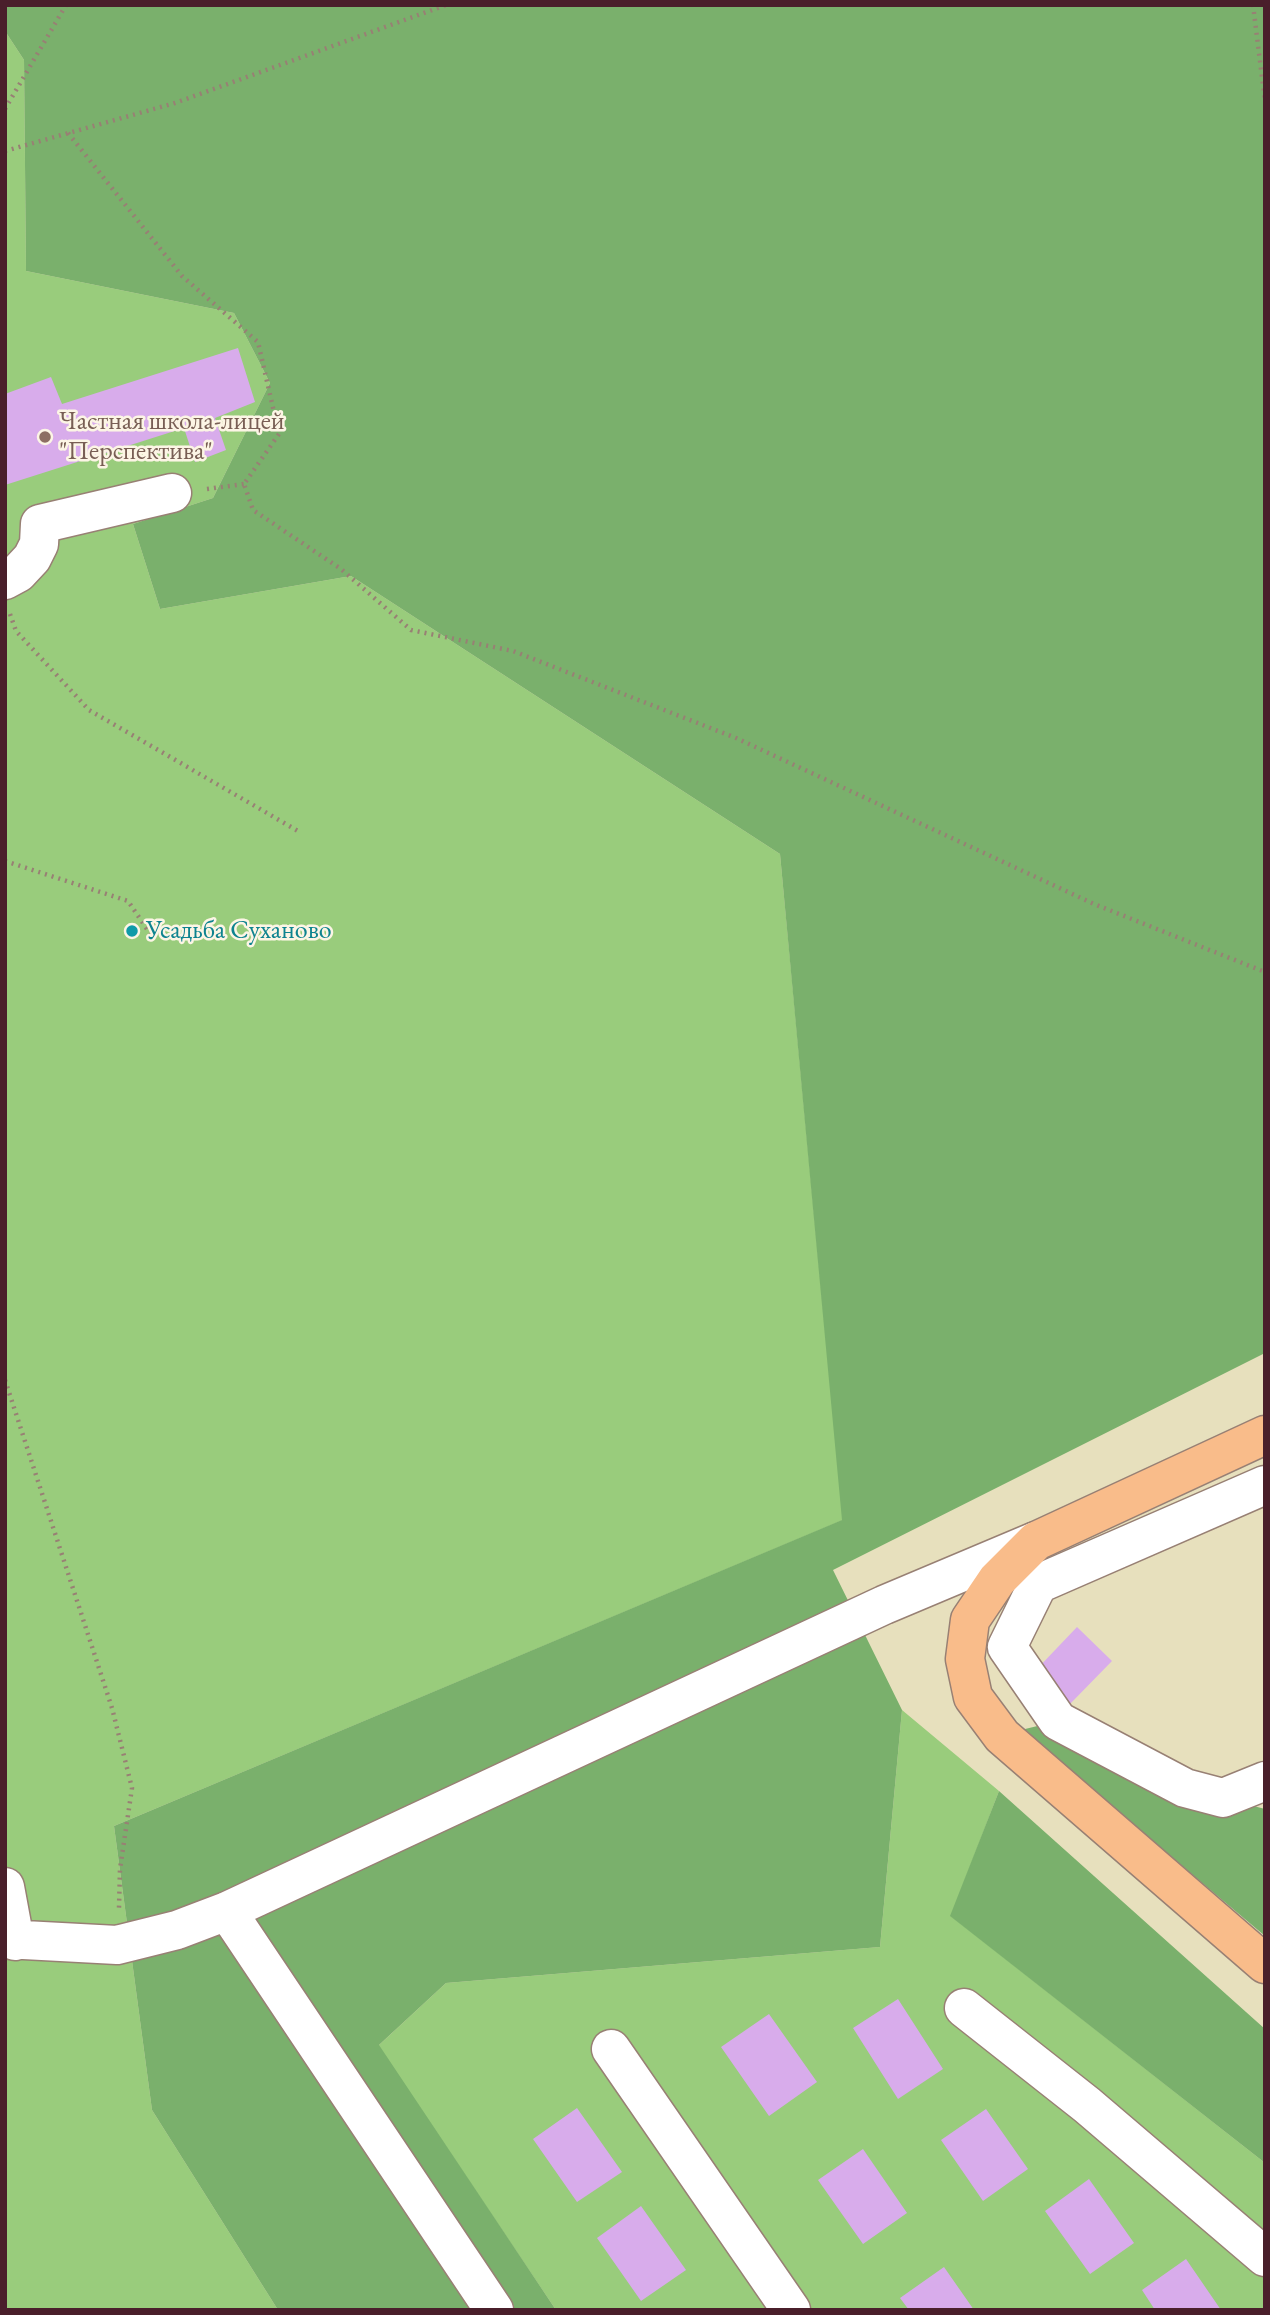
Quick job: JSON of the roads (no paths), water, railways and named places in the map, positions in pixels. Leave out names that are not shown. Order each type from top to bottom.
[{"type":"main road","points":[[1265,1435],[1036,1541],[997,1580],[970,1620],[965,1659],[973,1697],[1002,1736],[1265,1964]]},
{"type":"street","points":[[5,580],[18,573],[32,558],[39,544],[40,524],[172,493]]},
{"type":"street","points":[[1265,1485],[1038,1584],[1007,1647],[1058,1721],[1185,1788],[1223,1798],[1265,1781]]},
{"type":"street","points":[[5,1886],[10,1940],[117,1945],[177,1930],[227,1911],[884,1605],[1036,1541]]},
{"type":"street","points":[[227,1911],[494,2310]]},
{"type":"street","points":[[964,2008],[1087,2105],[1265,2257]]},
{"type":"street","points":[[611,2049],[790,2310]]},
{"type":"place","name":"Частная школа-лицей \"Перспектива\"","points":[[45,437]]},
{"type":"place","name":"Усадьба Суханово","points":[[132,931]]}]
